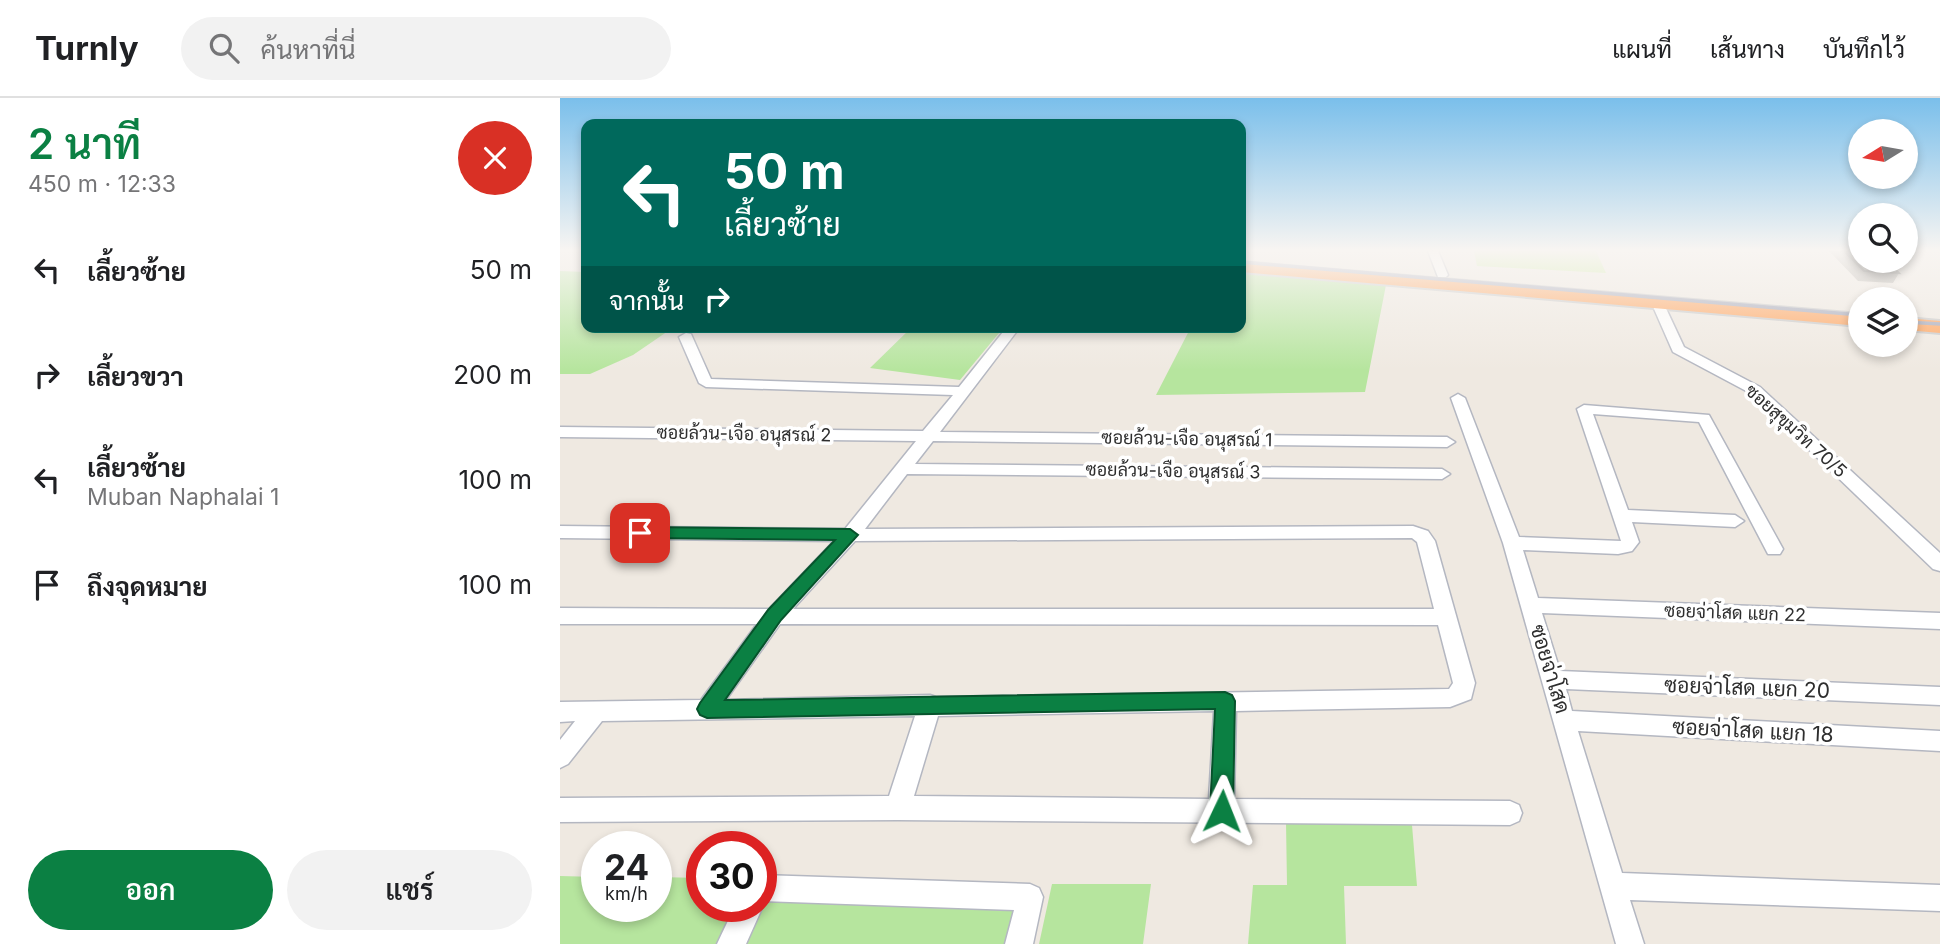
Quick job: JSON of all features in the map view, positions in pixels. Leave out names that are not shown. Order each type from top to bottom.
[{"type":"highway","points":[[1545,290],[1848,319]]},
{"type":"highway","points":[[1589,290],[1848,309]]},
{"type":"highway","points":[[1918,314],[1940,316]]},
{"type":"highway","points":[[1918,325],[1940,327]]},
{"type":"street","name":"ซอยสุขุมวิท 70/5","points":[[1657,302],[1678,349],[1746,384],[1767,400],[1940,564]]},
{"type":"street","points":[[707,709],[775,615],[850,535],[1009,333]]},
{"type":"street","points":[[686,337],[706,383],[964,391]]},
{"type":"street","name":"ซอยจ่าโสด","points":[[1458,398],[1512,543],[1630,944]]},
{"type":"street","points":[[1512,543],[1626,547],[1630,542],[1584,409],[1704,418],[1774,549]]},
{"type":"street","name":"ซอยล้วน-เจือ อนุสรณ์ 2","points":[[560,432],[928,436]]},
{"type":"street","name":"ซอยล้วน-เจือ อนุสรณ์ 1","points":[[928,436],[1447,442]]},
{"type":"street","points":[[1201,472],[1205,440]]},
{"type":"street","name":"ซอยล้วน-เจือ อนุสรณ์ 3","points":[[903,469],[1442,474]]},
{"type":"street","points":[[1621,516],[1735,521]]},
{"type":"street","points":[[560,532],[850,535],[1413,532],[1422,535],[1426,541],[1464,683],[1463,693],[1450,698],[930,704],[560,712]]},
{"type":"street","name":"ซอยจ่าโสด แยก 22","points":[[1530,605],[1940,621]]},
{"type":"street","points":[[560,616],[1445,617]]},
{"type":"street","name":"ซอยจ่าโสด แยก 20","points":[[1554,680],[1940,696]]},
{"type":"street","points":[[1222,811],[1225,701]]},
{"type":"street","points":[[898,808],[930,704]]},
{"type":"street","points":[[560,757],[597,711]]},
{"type":"street","name":"ซอยจ่าโสด แยก 18","points":[[1565,720],[1940,741]]},
{"type":"street","points":[[560,810],[898,808],[1510,813]]},
{"type":"street","points":[[1611,886],[1940,898]]},
{"type":"street","points":[[777,889],[1030,897],[1019,944]]},
{"type":"street","points":[[731,944],[742,922]]},
{"type":"green space","points":[[560,290],[581,290],[581,333],[665,333],[633,355],[590,374],[560,374]]},
{"type":"green space","points":[[1246,290],[1385,290],[1365,392],[1156,395],[1188,333],[1246,333]]},
{"type":"green space","points":[[906,333],[999,333],[960,380],[870,368]]},
{"type":"green space","points":[[1286,822],[1412,825],[1417,886],[1344,886],[1346,944],[1248,944],[1253,885],[1287,885]]},
{"type":"green space","points":[[560,876],[581,877],[581,922],[672,922],[672,877],[686,878],[686,922],[728,922],[717,944],[560,944]]},
{"type":"green space","points":[[1052,884],[1151,884],[1143,944],[1039,944]]},
{"type":"green space","points":[[777,898],[1020,906],[1011,944],[739,944],[752,922],[777,922]]},
{"type":"railway","points":[[1574,290],[1848,314]]},
{"type":"railway","points":[[1918,323],[1940,324]]},
{"type":"route","points":[[640,533],[850,535],[775,615],[707,709],[1225,701],[1222,811]]}]
